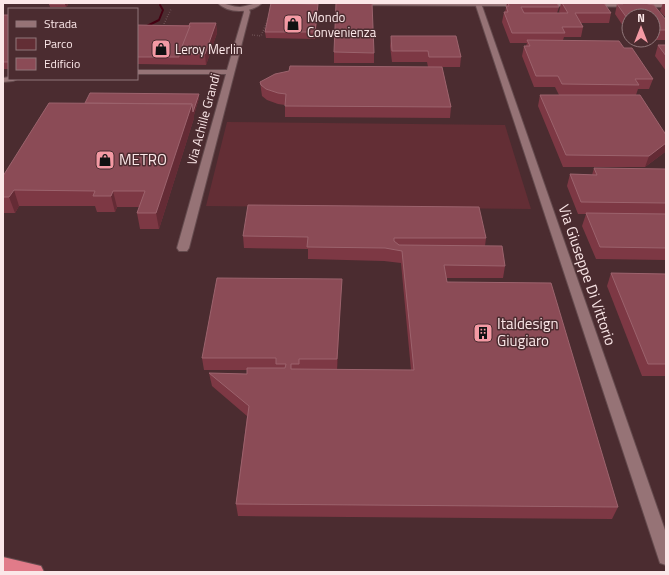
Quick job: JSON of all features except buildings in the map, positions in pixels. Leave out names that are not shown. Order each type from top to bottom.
[{"type":"highway","points":[[3,565],[35,572]]},
{"type":"street","points":[[217,3],[221,3],[228,7],[246,8],[261,3]]},
{"type":"street","points":[[342,3],[666,5]]},
{"type":"street","name":"Via Giuseppe Di Vittorio","points":[[478,3],[666,557]]},
{"type":"street","name":"Via Achille Grandi","points":[[181,245],[231,72],[247,12],[246,8]]},
{"type":"street","points":[[138,72],[231,72]]},
{"type":"path","points":[[162,29],[171,9]]},
{"type":"path","points":[[252,35],[261,36],[270,12]]},
{"type":"green space","points":[[227,122],[505,125],[531,209],[206,206]]},
{"type":"waterway","points":[[147,26],[159,20],[163,10],[160,5]]},
{"type":"place","name":"Mondo Convenienza","points":[[293,24]]},
{"type":"place","name":"Leroy Merlin","points":[[161,49]]},
{"type":"place","name":"METRO","points":[[105,160]]},
{"type":"place","name":"Italdesign Giugiaro","points":[[483,333]]}]
